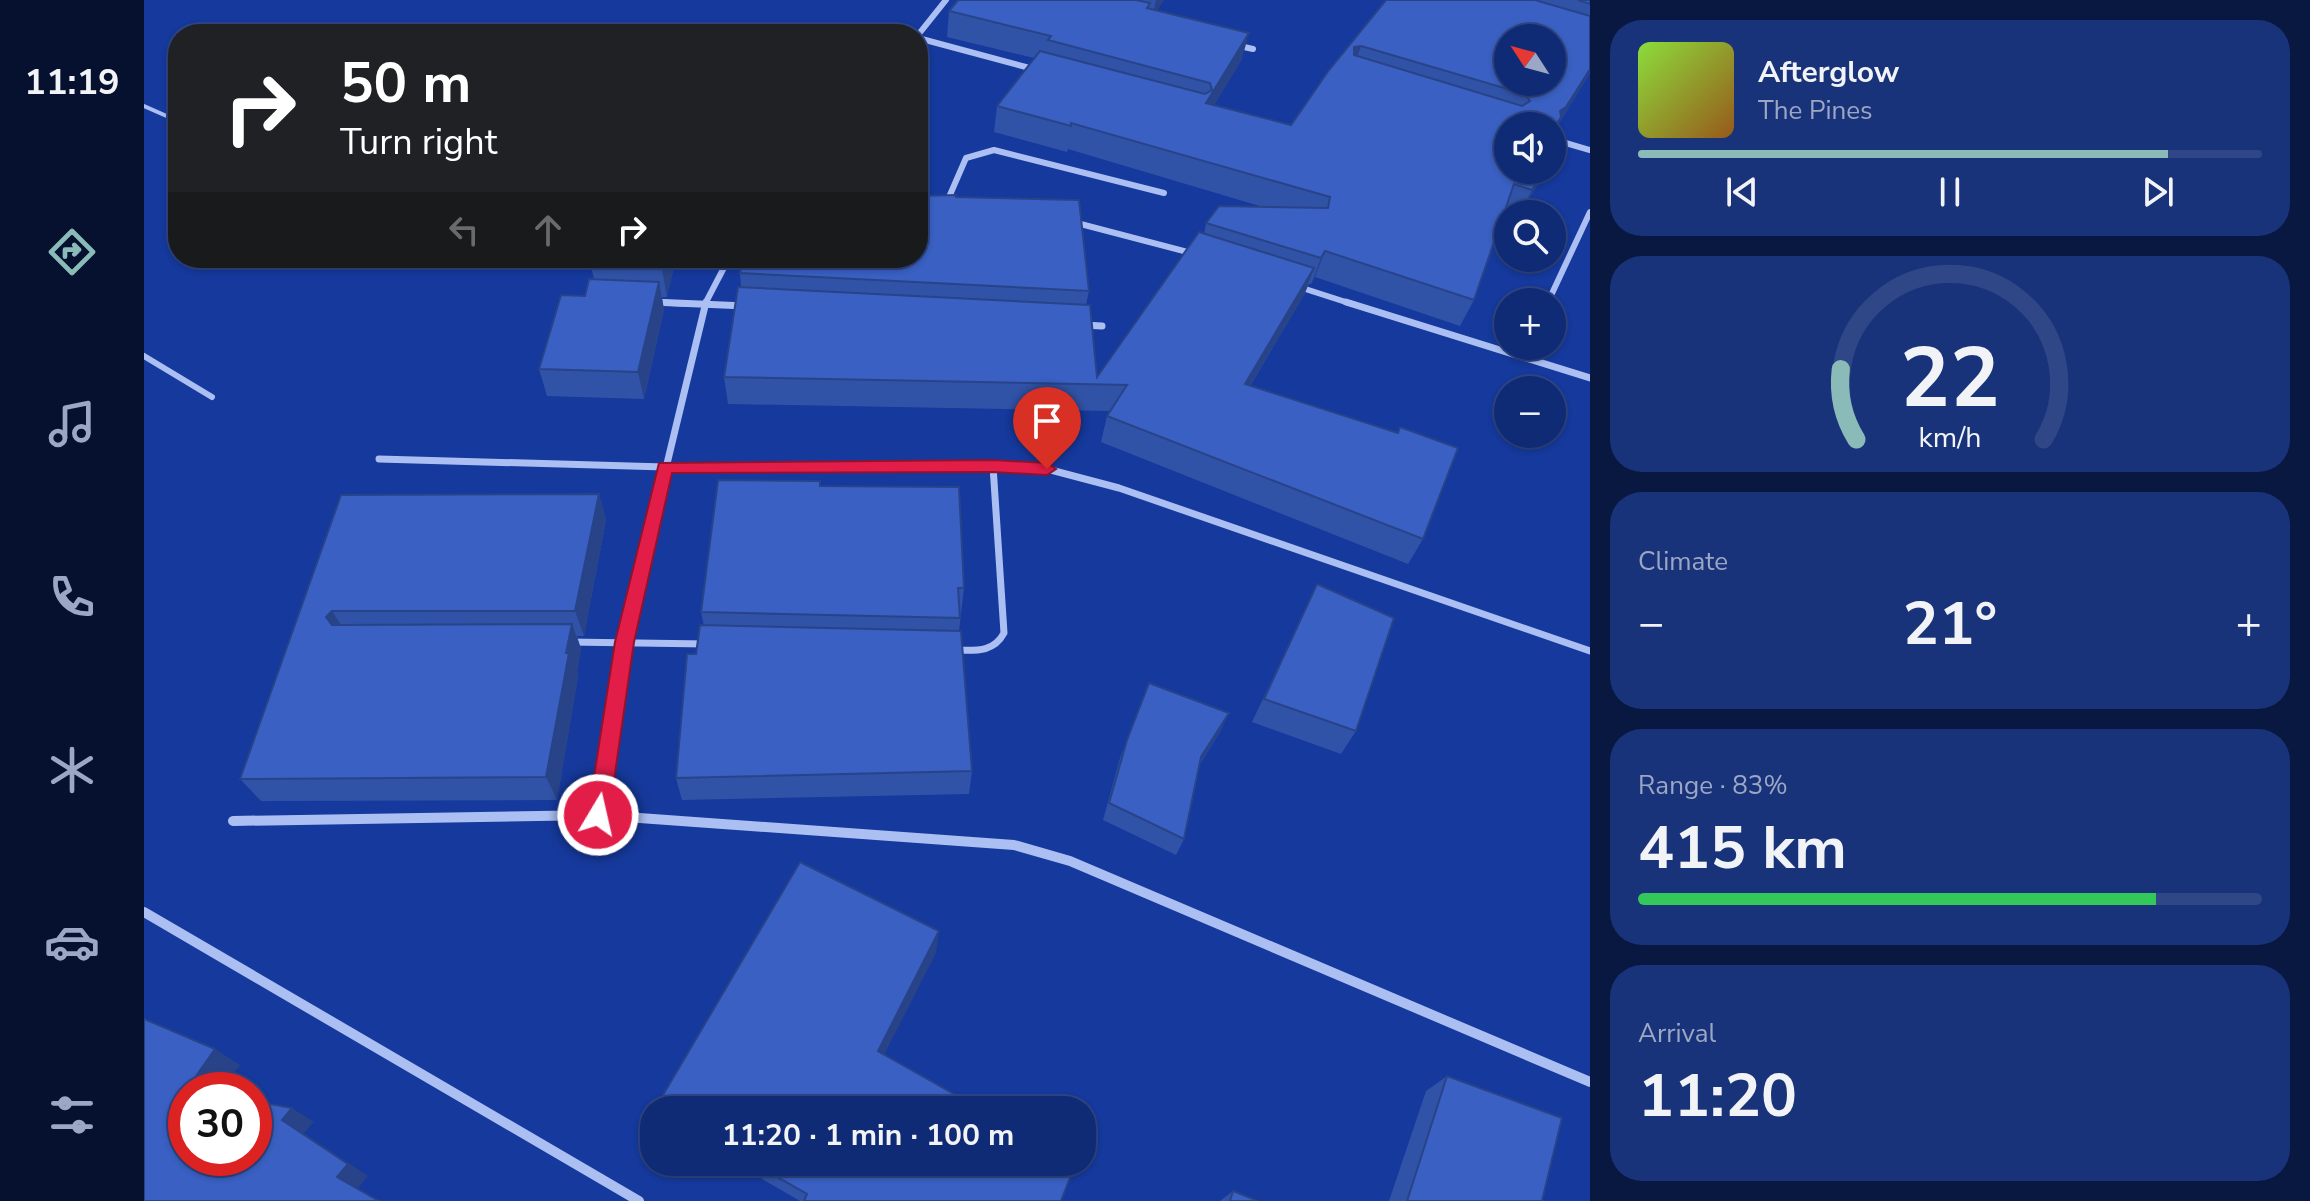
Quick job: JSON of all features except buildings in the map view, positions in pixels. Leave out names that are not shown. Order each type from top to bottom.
[{"type":"street","points":[[928,24],[946,0]]},
{"type":"street","points":[[928,40],[1051,74]]},
{"type":"street","points":[[1222,42],[1253,49]]},
{"type":"street","points":[[1566,143],[1590,150]]},
{"type":"street","points":[[946,204],[966,158],[994,150],[1164,193]]},
{"type":"street","points":[[932,204],[961,206]]},
{"type":"street","points":[[1555,288],[1590,212]]},
{"type":"street","points":[[1069,220],[1141,237],[1197,255]]},
{"type":"street","points":[[598,815],[624,642],[705,303],[724,268]]},
{"type":"street","points":[[1285,282],[1494,348]]},
{"type":"street","points":[[644,302],[752,306]]},
{"type":"street","points":[[1070,324],[1102,326]]},
{"type":"street","points":[[1531,360],[1590,378]]},
{"type":"street","points":[[379,459],[665,467],[993,466],[1047,469],[1119,488],[1590,651]]},
{"type":"street","points":[[937,649],[984,650],[998,644],[1004,633],[993,466]]},
{"type":"street","points":[[563,642],[718,644]]},
{"type":"street","points":[[233,821],[598,815],[1014,845],[1070,861],[1590,1082]]},
{"type":"street","points":[[146,914],[639,1201]]},
{"type":"lane","points":[[144,106],[168,117]]},
{"type":"lane","points":[[144,356],[212,397]]},
{"type":"route","points":[[598,815],[624,642],[665,467],[993,466],[1047,469]]}]
